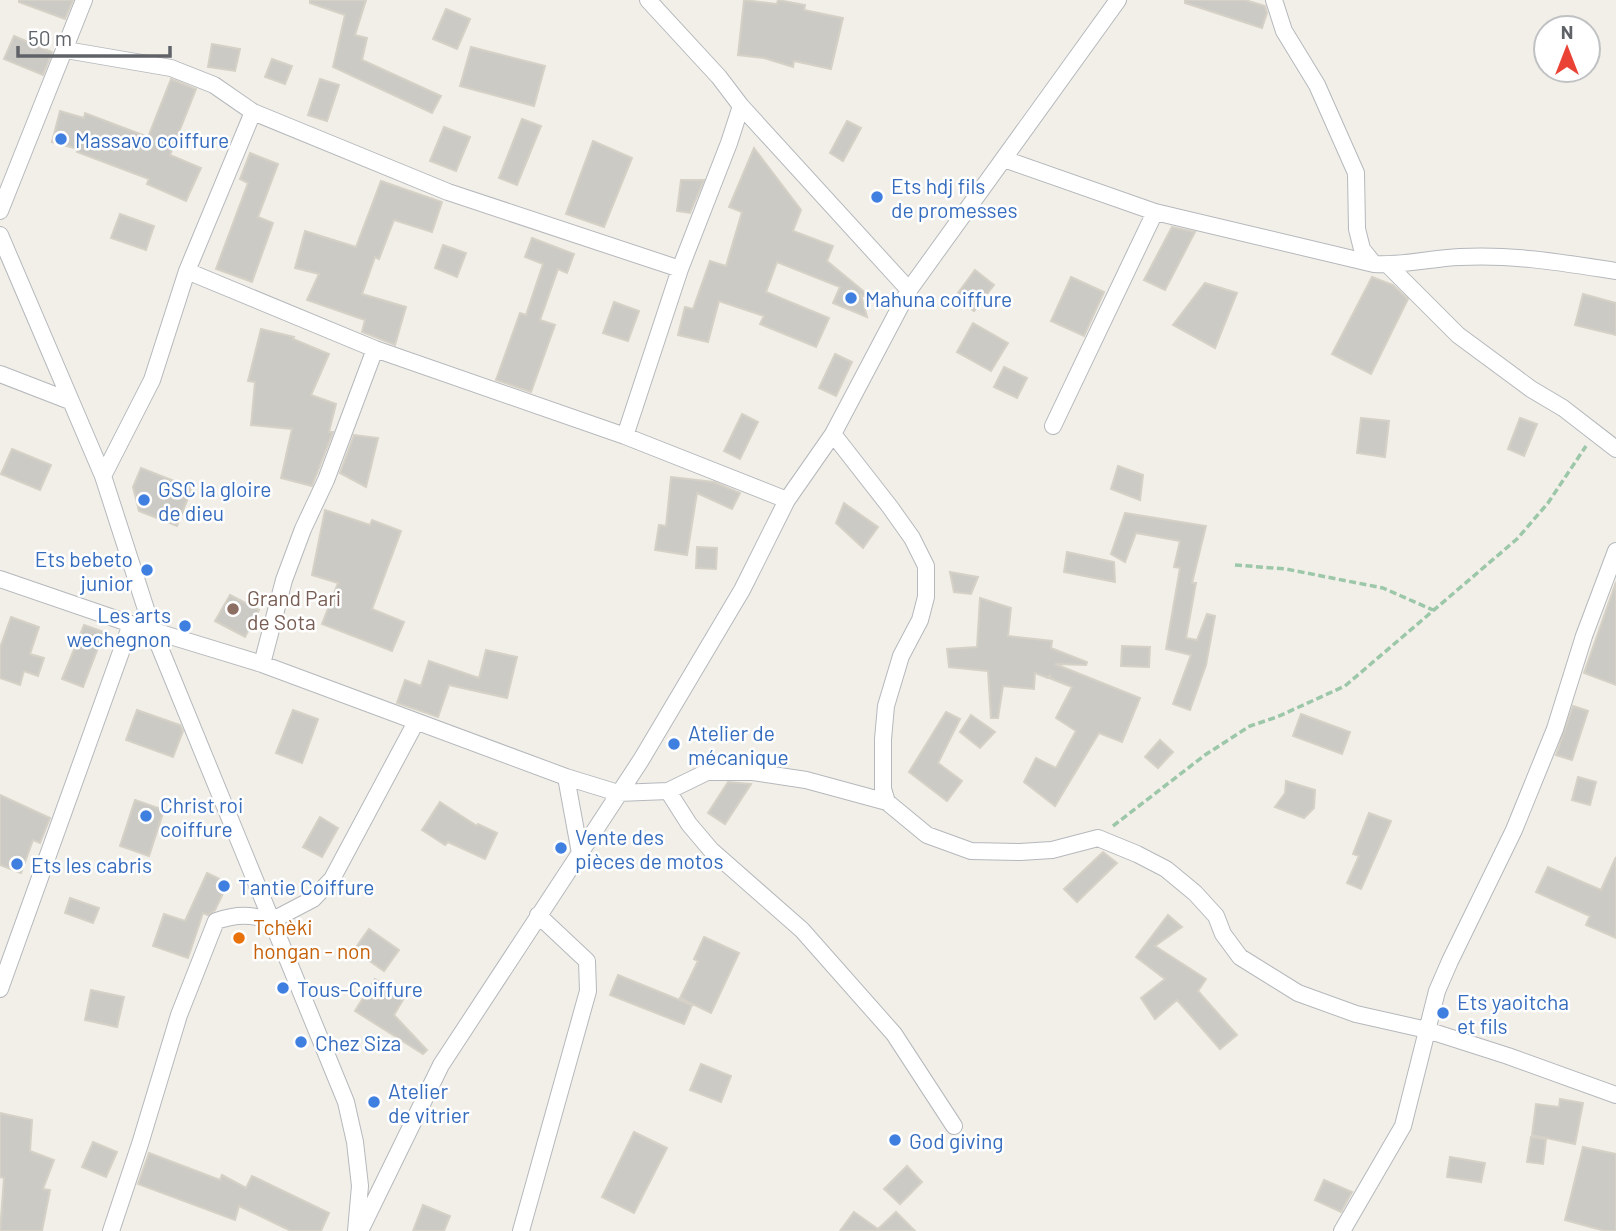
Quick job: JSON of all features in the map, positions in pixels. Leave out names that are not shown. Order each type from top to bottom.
[{"type":"street","points":[[0,211],[85,0]]},
{"type":"street","points":[[648,0],[909,290]]},
{"type":"street","points":[[358,1231],[441,1065],[641,760],[742,590],[787,500],[833,434],[909,290],[1118,0]]},
{"type":"street","points":[[1274,0],[1284,31],[1317,85],[1356,173],[1357,229],[1362,250],[1381,264],[1458,335],[1563,408],[1616,449]]},
{"type":"street","points":[[66,50],[171,68],[214,85],[253,112],[448,192],[680,269]]},
{"type":"street","points":[[625,436],[680,269],[741,106]]},
{"type":"street","points":[[103,476],[152,380],[187,271],[253,112]]},
{"type":"street","points":[[1004,159],[1155,212],[1381,264],[1461,257],[1529,258],[1616,271]]},
{"type":"street","points":[[1053,426],[1155,212]]},
{"type":"street","points":[[0,235],[103,476],[153,631],[346,1102],[355,1142],[360,1186],[358,1231]]},
{"type":"street","points":[[187,271],[375,349],[625,436],[787,500]]},
{"type":"street","points":[[262,664],[289,567],[326,480],[375,349]]},
{"type":"street","points":[[0,374],[70,401]]},
{"type":"street","points":[[833,434],[912,538],[926,566],[926,597],[920,620],[901,656],[887,706],[883,739],[883,789],[887,802]]},
{"type":"street","points":[[1342,1231],[1403,1126],[1437,992],[1514,830],[1555,729],[1584,636],[1616,551]]},
{"type":"street","points":[[0,579],[131,624],[262,664],[566,777],[618,793],[668,791],[708,772],[753,772],[806,780],[887,802],[927,835],[971,851],[1052,850],[1098,838],[1166,869],[1195,893],[1216,916],[1223,934],[1240,957],[1298,993],[1356,1014],[1427,1030],[1616,1095]]},
{"type":"street","points":[[0,989],[131,624]]},
{"type":"street","points":[[111,1231],[178,1015],[216,921],[235,915],[254,915],[271,921],[313,899],[332,878],[416,722]]},
{"type":"street","points":[[566,777],[580,853]]},
{"type":"street","points":[[668,791],[689,824],[711,850],[802,930],[894,1034],[954,1126]]},
{"type":"street","points":[[521,1231],[588,992],[589,977],[587,961],[538,915]]},
{"type":"path","points":[[1098,838],[1205,755],[1250,726],[1277,717],[1345,685],[1517,539],[1548,503],[1595,433]]},
{"type":"path","points":[[1235,565],[1286,569],[1383,588],[1433,610]]},
{"type":"building","points":[[19,0],[73,0],[65,19]]},
{"type":"building","points":[[310,0],[366,0],[355,35],[367,38],[362,60],[441,96],[432,113],[333,67],[345,15],[310,3]]},
{"type":"building","points":[[744,0],[777,4],[778,0],[805,5],[804,10],[843,18],[831,69],[794,61],[793,67],[764,58],[738,55]]},
{"type":"building","points":[[1185,0],[1245,0],[1265,6],[1267,13],[1262,28],[1185,3]]},
{"type":"building","points":[[446,9],[470,19],[457,49],[433,39]]},
{"type":"building","points":[[14,36],[52,52],[43,75],[4,59]]},
{"type":"building","points":[[212,44],[240,49],[235,71],[208,67]]},
{"type":"building","points":[[471,47],[545,66],[534,106],[460,86]]},
{"type":"building","points":[[272,59],[292,66],[285,84],[265,77]]},
{"type":"building","points":[[171,79],[196,89],[170,155],[201,168],[186,201],[147,184],[149,179],[77,152],[78,149],[52,142],[60,111],[84,118],[85,113],[148,137]]},
{"type":"building","points":[[320,79],[339,85],[327,121],[308,115]]},
{"type":"building","points":[[522,119],[541,126],[517,185],[499,178]]},
{"type":"building","points":[[847,121],[861,128],[843,161],[830,153]]},
{"type":"building","points":[[444,127],[470,137],[456,171],[430,161]]},
{"type":"building","points":[[593,141],[632,158],[604,227],[566,214]]},
{"type":"building","points":[[754,148],[801,210],[793,231],[833,246],[827,261],[867,294],[866,297],[861,295],[867,317],[833,303],[840,287],[777,262],[766,292],[829,318],[816,347],[760,324],[764,316],[719,301],[708,342],[678,335],[685,307],[693,309],[710,261],[726,266],[742,212],[729,207]]},
{"type":"building","points":[[250,153],[278,164],[258,217],[273,223],[252,282],[216,269],[248,183],[240,179]]},
{"type":"building","points":[[681,180],[704,180],[690,213],[677,211]]},
{"type":"building","points":[[381,181],[442,202],[432,232],[394,220],[379,259],[375,257],[362,294],[406,307],[395,345],[362,332],[365,320],[307,300],[319,274],[295,268],[305,231],[356,247]]},
{"type":"building","points":[[120,214],[154,226],[146,250],[111,238]]},
{"type":"building","points":[[1172,227],[1195,232],[1165,290],[1144,280]]},
{"type":"building","points":[[532,238],[574,254],[567,273],[558,269],[540,320],[555,325],[531,392],[496,380],[520,313],[526,315],[543,264],[525,257]]},
{"type":"building","points":[[443,245],[466,253],[457,277],[435,268]]},
{"type":"building","points":[[975,270],[994,285],[974,311],[955,297]]},
{"type":"building","points":[[1071,277],[1104,292],[1084,336],[1051,321]]},
{"type":"building","points":[[1372,277],[1393,285],[1408,299],[1371,374],[1332,354]]},
{"type":"building","points":[[1205,283],[1237,293],[1215,348],[1173,325]]},
{"type":"building","points":[[1583,294],[1616,303],[1616,335],[1575,325]]},
{"type":"building","points":[[614,302],[639,311],[628,341],[603,333]]},
{"type":"building","points":[[973,323],[1008,343],[991,371],[957,352]]},
{"type":"building","points":[[261,329],[294,337],[293,339],[329,354],[311,395],[336,404],[329,432],[333,432],[312,486],[281,478],[292,429],[251,425],[255,382],[248,381]]},
{"type":"building","points":[[835,354],[852,362],[836,396],[819,388]]},
{"type":"building","points":[[1004,367],[1027,378],[1017,398],[994,387]]},
{"type":"building","points":[[742,414],[758,422],[740,459],[724,451]]},
{"type":"building","points":[[1361,418],[1389,421],[1385,457],[1357,453]]},
{"type":"building","points":[[1520,418],[1537,424],[1524,456],[1508,449]]},
{"type":"building","points":[[354,435],[378,438],[366,487],[340,473]]},
{"type":"building","points":[[12,449],[51,465],[40,490],[1,474]]},
{"type":"building","points":[[1118,466],[1143,475],[1140,500],[1111,489]]},
{"type":"building","points":[[141,468],[192,488],[177,526],[139,511],[133,487]]},
{"type":"building","points":[[671,477],[714,482],[740,493],[732,509],[697,493],[687,555],[655,550],[659,525],[666,526]]},
{"type":"building","points":[[844,503],[878,527],[863,548],[836,523]]},
{"type":"building","points":[[325,510],[370,525],[372,520],[401,531],[372,609],[404,622],[392,651],[322,624],[338,583],[312,575]]},
{"type":"building","points":[[1125,513],[1206,526],[1192,583],[1196,583],[1186,638],[1197,640],[1207,614],[1215,616],[1206,665],[1190,710],[1173,704],[1191,655],[1166,649],[1180,568],[1174,567],[1180,541],[1136,533],[1125,562],[1111,554]]},
{"type":"building","points":[[697,547],[717,548],[716,569],[696,568]]},
{"type":"building","points":[[1067,552],[1114,562],[1115,582],[1064,572]]},
{"type":"building","points":[[950,572],[978,577],[971,594],[954,592]]},
{"type":"building","points":[[1616,582],[1616,685],[1584,673]]},
{"type":"building","points":[[230,595],[259,610],[245,637],[215,621]]},
{"type":"building","points":[[980,598],[1011,608],[1008,636],[1052,641],[1051,648],[1087,662],[1086,665],[1055,664],[1140,698],[1122,742],[1099,733],[1055,806],[1024,782],[1036,758],[1056,768],[1076,731],[1056,718],[1072,687],[1049,678],[1051,675],[1048,678],[1035,673],[1034,689],[1003,686],[998,718],[991,718],[988,671],[949,667],[947,649],[977,647]]},
{"type":"building","points":[[11,617],[39,627],[30,654],[44,658],[38,676],[24,671],[20,685],[0,678],[0,648]]},
{"type":"building","points":[[84,625],[104,632],[83,687],[62,679]]},
{"type":"building","points":[[1122,646],[1150,647],[1149,667],[1121,666]]},
{"type":"building","points":[[486,650],[517,657],[507,698],[449,685],[438,717],[397,703],[405,680],[421,686],[429,661],[479,678]]},
{"type":"building","points":[[1573,706],[1588,711],[1572,760],[1556,755]]},
{"type":"building","points":[[137,710],[180,725],[183,731],[173,757],[126,740]]},
{"type":"building","points":[[293,710],[318,719],[302,763],[276,753]]},
{"type":"building","points":[[946,712],[960,719],[938,763],[962,781],[947,801],[909,772]]},
{"type":"building","points":[[1301,714],[1350,732],[1342,754],[1293,736]]},
{"type":"building","points":[[971,715],[995,732],[980,748],[960,732]]},
{"type":"building","points":[[1160,740],[1173,752],[1158,768],[1145,757]]},
{"type":"building","points":[[1578,777],[1596,782],[1590,805],[1572,800]]},
{"type":"building","points":[[1286,781],[1315,790],[1314,808],[1304,818],[1275,807],[1285,793]]},
{"type":"building","points":[[728,782],[751,784],[725,824],[708,813]]},
{"type":"building","points":[[0,795],[50,818],[40,843],[33,840],[21,873],[0,865]]},
{"type":"building","points":[[135,800],[164,810],[149,856],[120,846]]},
{"type":"building","points":[[440,802],[477,826],[478,824],[497,833],[485,859],[448,842],[445,845],[422,830]]},
{"type":"building","points":[[1369,813],[1391,821],[1361,889],[1347,883],[1359,856],[1353,854]]},
{"type":"building","points":[[320,817],[338,828],[322,857],[303,847]]},
{"type":"building","points":[[1103,852],[1117,863],[1077,902],[1064,889]]},
{"type":"building","points":[[1616,857],[1616,938],[1586,925],[1590,916],[1536,892],[1548,867],[1601,890]]},
{"type":"building","points":[[207,873],[228,883],[215,910],[208,915],[203,913],[188,958],[153,946],[164,914],[185,921]]},
{"type":"building","points":[[70,898],[99,908],[93,923],[65,913]]},
{"type":"building","points":[[1168,915],[1182,927],[1155,946],[1206,979],[1198,991],[1237,1035],[1220,1049],[1177,1000],[1155,1019],[1141,998],[1165,979],[1136,957]]},
{"type":"building","points":[[369,929],[399,950],[384,971],[354,950]]},
{"type":"building","points":[[704,937],[739,953],[711,1013],[680,998],[698,961],[694,959]]},
{"type":"building","points":[[618,975],[692,1005],[684,1024],[610,995]]},
{"type":"building","points":[[375,979],[404,998],[394,1015],[427,1050],[423,1054],[355,1011]]},
{"type":"building","points":[[91,990],[124,997],[117,1027],[85,1020]]},
{"type":"building","points":[[701,1064],[731,1076],[721,1102],[690,1090]]},
{"type":"building","points":[[1560,1099],[1583,1103],[1575,1144],[1532,1135],[1536,1104],[1559,1107]]},
{"type":"building","points":[[0,1113],[32,1120],[30,1151],[54,1160],[43,1189],[50,1190],[42,1231],[0,1231],[4,1178],[0,1177]]},
{"type":"building","points":[[634,1132],[667,1148],[634,1213],[602,1197]]},
{"type":"building","points":[[1531,1137],[1546,1139],[1543,1164],[1527,1162]]},
{"type":"building","points":[[93,1142],[117,1152],[106,1177],[82,1167]]},
{"type":"building","points":[[1583,1147],[1616,1154],[1616,1231],[1605,1231],[1565,1220]]},
{"type":"building","points":[[149,1153],[220,1180],[222,1175],[246,1188],[252,1176],[329,1213],[321,1231],[291,1231],[239,1206],[235,1220],[138,1184]]},
{"type":"building","points":[[1450,1157],[1485,1163],[1481,1182],[1447,1177]]},
{"type":"building","points":[[907,1166],[922,1182],[900,1204],[884,1189]]},
{"type":"building","points":[[1324,1180],[1352,1192],[1341,1212],[1315,1200]]},
{"type":"building","points":[[423,1205],[450,1216],[444,1231],[413,1231]]},
{"type":"building","points":[[854,1212],[878,1229],[896,1212],[915,1231],[840,1231]]},
{"type":"place","name":"Massavo coiffure","points":[[61,139]]},
{"type":"place","name":"Ets hdj fils de promesses","points":[[877,197]]},
{"type":"place","name":"Mahuna coiffure","points":[[851,298]]},
{"type":"place","name":"GSC la gloire de dieu","points":[[144,500]]},
{"type":"place","name":"Ets bebeto junior","points":[[147,570]]},
{"type":"place","name":"Grand Pari de Sota","points":[[233,609]]},
{"type":"place","name":"Les arts wechegnon","points":[[185,626]]},
{"type":"place","name":"Atelier de mécanique","points":[[674,744]]},
{"type":"place","name":"Christ roi coiffure","points":[[146,816]]},
{"type":"place","name":"Vente des pièces de motos","points":[[561,848]]},
{"type":"place","name":"Ets les cabris","points":[[17,864]]},
{"type":"place","name":"Tantie Coiffure","points":[[224,886]]},
{"type":"place","name":"Tchèki hongan - non","points":[[239,938]]},
{"type":"place","name":"Tous-Coiffure","points":[[283,988]]},
{"type":"place","name":"Ets yaoitcha et fils","points":[[1443,1013]]},
{"type":"place","name":"Chez Siza","points":[[301,1042]]},
{"type":"place","name":"Atelier de vitrier","points":[[374,1102]]},
{"type":"place","name":"God giving","points":[[895,1140]]}]
